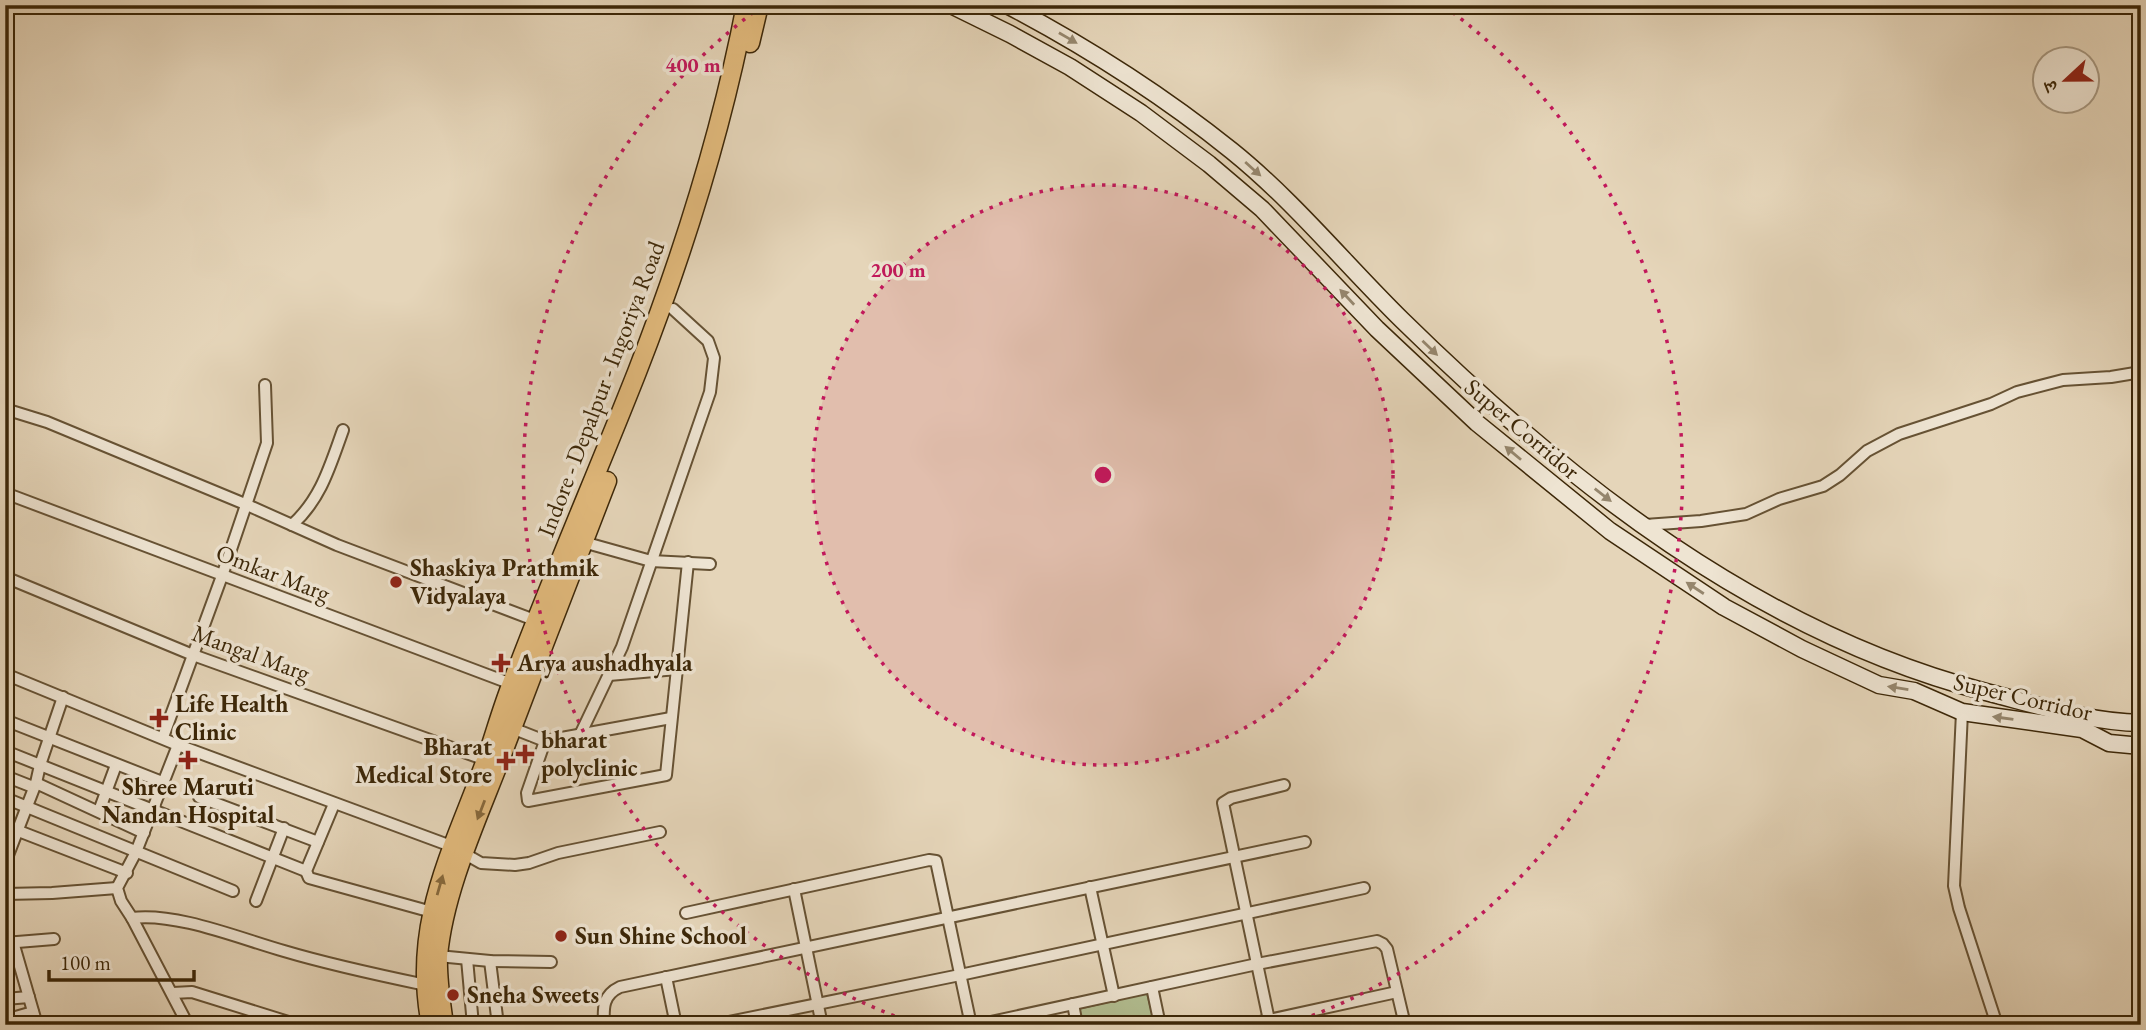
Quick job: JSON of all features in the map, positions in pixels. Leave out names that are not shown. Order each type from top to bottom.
[{"type":"main road","name":"Indore - Depalpur - Ingoriya Road","points":[[431,1025],[426,985],[427,947],[432,912],[512,727],[519,687],[537,621],[668,289],[714,139],[737,55],[746,5]]},
{"type":"main road","name":"Indore - Depalpur - Ingoriya Road","points":[[444,1025],[438,986],[438,956],[457,850],[486,760],[583,542],[673,309],[740,89],[759,5]]},
{"type":"main road","name":"Super Corridor","points":[[951,5],[1070,67],[1141,113],[1209,164],[1262,209],[1377,329],[1477,423],[1610,531],[1724,607],[1802,649],[1880,685],[1914,691],[1962,712],[2082,729],[2109,743],[2141,746]]},
{"type":"main road","name":"Super Corridor","points":[[1007,5],[1100,57],[1167,100],[1234,153],[1279,193],[1401,319],[1489,401],[1545,449],[1645,525],[1737,587],[1844,643],[1891,663],[1958,685],[2076,715],[2123,723],[2141,723]]},
{"type":"street","points":[[580,735],[635,612],[650,561],[710,392],[715,358],[708,341],[673,309]]},
{"type":"street","points":[[1645,525],[1746,514],[1779,499],[1822,486],[1840,475],[1867,451],[1899,434],[2028,389],[2063,380],[2141,372]]},
{"type":"street","points":[[163,737],[267,443],[265,385]]},
{"type":"street","points":[[5,409],[47,422],[337,545],[537,621]]},
{"type":"street","points":[[292,525],[320,493],[343,430]]},
{"type":"street","name":"Omkar Marg","points":[[5,493],[519,687]]},
{"type":"street","points":[[583,542],[650,561],[710,564]]},
{"type":"street","points":[[545,741],[527,793],[528,801],[666,775],[688,562]]},
{"type":"street","name":"Mangal Marg","points":[[5,578],[193,655],[486,760]]},
{"type":"street","points":[[609,675],[677,669]]},
{"type":"street","points":[[5,674],[178,745],[457,850],[481,863],[529,863],[558,853],[660,832]]},
{"type":"street","points":[[5,863],[35,785],[62,696]]},
{"type":"street","points":[[1962,712],[1954,886],[1997,1025]]},
{"type":"street","points":[[512,727],[545,741],[671,718]]},
{"type":"street","points":[[5,720],[162,782]]},
{"type":"street","points":[[117,888],[136,852],[178,745]]},
{"type":"street","points":[[5,751],[274,857],[306,871],[309,878],[432,912]]},
{"type":"street","points":[[99,811],[116,765]]},
{"type":"street","points":[[5,776],[99,811],[144,833]]},
{"type":"street","points":[[1270,1022],[1223,803],[1231,798],[1284,785]]},
{"type":"street","points":[[199,797],[318,842]]},
{"type":"street","points":[[5,798],[233,891]]},
{"type":"street","points":[[306,871],[334,804]]},
{"type":"street","points":[[256,901],[284,828]]},
{"type":"street","points":[[16,830],[127,873]]},
{"type":"street","points":[[604,1025],[605,998],[611,991],[666,977],[1305,842]]},
{"type":"street","points":[[686,913],[929,860],[936,861],[971,1025]]},
{"type":"street","points":[[1090,887],[1114,996]]},
{"type":"street","points":[[5,894],[117,888]]},
{"type":"street","points":[[117,888],[121,901],[188,1025]]},
{"type":"street","points":[[714,1025],[1364,888]]},
{"type":"street","points":[[794,889],[822,1025]]},
{"type":"street","points":[[132,918],[148,916],[192,925],[336,966],[426,985]]},
{"type":"street","points":[[37,1025],[9,943],[54,939]]},
{"type":"street","points":[[977,1025],[1257,964],[1377,941],[1387,949],[1405,1025]]},
{"type":"street","points":[[438,956],[490,961],[551,962]]},
{"type":"street","points":[[467,959],[473,1025]]},
{"type":"street","points":[[490,961],[498,1025]]},
{"type":"street","points":[[666,977],[676,1025]]},
{"type":"street","points":[[1152,987],[1160,1025]]},
{"type":"street","points":[[173,993],[192,992],[298,1025]]},
{"type":"street","points":[[1246,1025],[1270,1022],[1397,992]]},
{"type":"street","points":[[5,999],[29,997]]},
{"type":"street","points":[[1073,1004],[1077,1025]]},
{"type":"street","points":[[5,1020],[33,1012]]},
{"type":"green space","points":[[1147,993],[1155,1025],[1082,1025],[1078,1009]]},
{"type":"place","name":"Shaskiya Prathmik Vidyalaya","points":[[396,582]]},
{"type":"place","name":"Arya aushadhyala","points":[[501,663]]},
{"type":"place","name":"Life Health Clinic","points":[[159,718]]},
{"type":"place","name":"bharat polyclinic","points":[[525,754]]},
{"type":"place","name":"Shree Maruti Nandan Hospital","points":[[188,760]]},
{"type":"place","name":"Bharat Medical Store","points":[[506,761]]},
{"type":"place","name":"Sun Shine School","points":[[561,936]]},
{"type":"place","name":"Sneha Sweets","points":[[453,995]]}]
